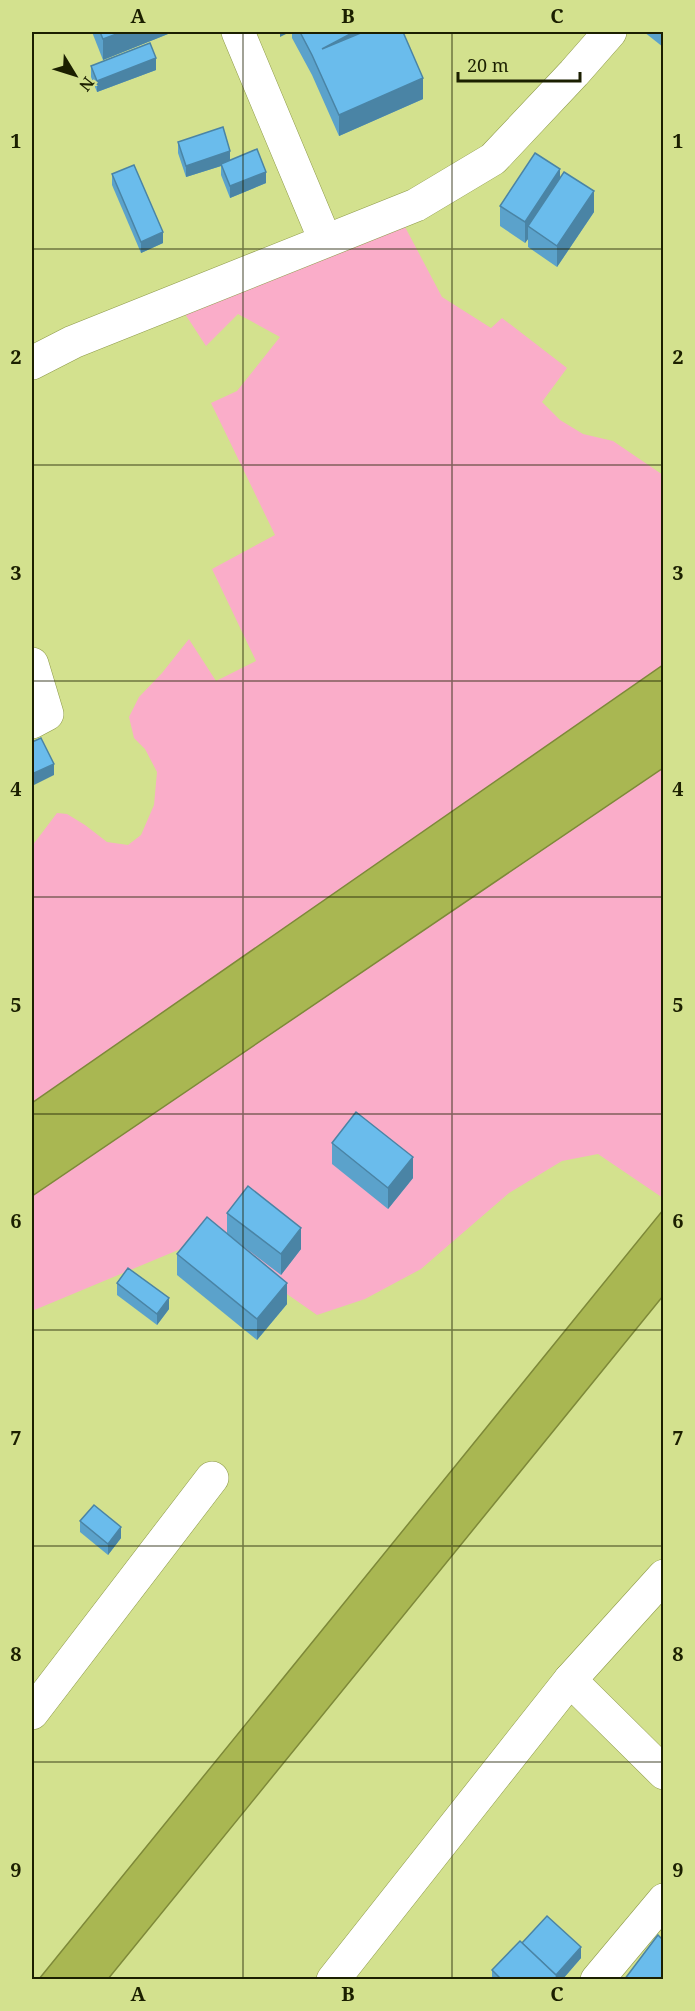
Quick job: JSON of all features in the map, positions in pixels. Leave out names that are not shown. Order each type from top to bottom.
[{"type":"street","points":[[238,32],[325,240]]},
{"type":"street","points":[[32,363],[73,342],[416,205],[493,159],[610,32]]},
{"type":"street","points":[[32,664],[47,714],[32,722]]},
{"type":"street","points":[[32,1713],[212,1478]]},
{"type":"street","points":[[333,1980],[570,1680],[663,1576]]},
{"type":"street","points":[[570,1680],[663,1773]]},
{"type":"street","points":[[597,1980],[663,1900]]},
{"type":"shaded area","points":[[404,225],[442,297],[491,328],[502,318],[567,368],[542,402],[560,420],[583,434],[613,441],[663,475],[663,665],[32,1103],[32,846],[57,813],[67,814],[107,842],[128,845],[141,835],[154,805],[157,772],[145,749],[134,738],[129,717],[139,697],[189,639],[216,681],[256,661],[212,569],[275,535],[211,403],[237,391],[280,337],[238,314],[206,346],[181,308]]},
{"type":"shaded area","points":[[663,665],[663,768],[32,1196],[32,1103]]},
{"type":"shaded area","points":[[663,768],[663,1198],[598,1154],[562,1161],[509,1193],[421,1269],[365,1299],[317,1315],[207,1238],[32,1311],[32,1196]]},
{"type":"shaded area","points":[[663,1210],[663,1296],[108,1979],[39,1979]]},
{"type":"building","points":[[100,32],[122,32],[103,39]]},
{"type":"building","points":[[300,32],[354,32],[322,49],[363,32],[403,32],[423,78],[339,115]]},
{"type":"building","points":[[150,43],[156,58],[97,81],[91,66]]},
{"type":"building","points":[[223,127],[230,151],[186,166],[178,142]]},
{"type":"building","points":[[257,149],[266,172],[230,186],[221,164]]},
{"type":"building","points":[[535,153],[560,169],[525,222],[500,206]]},
{"type":"building","points":[[134,165],[163,232],[141,242],[112,174]]},
{"type":"building","points":[[564,172],[594,191],[557,246],[528,226]]},
{"type":"building","points":[[41,738],[54,764],[32,774],[32,742]]},
{"type":"building","points":[[356,1112],[413,1157],[388,1188],[332,1143]]},
{"type":"building","points":[[248,1186],[301,1228],[281,1254],[227,1213]]},
{"type":"building","points":[[207,1217],[287,1283],[257,1319],[177,1254]]},
{"type":"building","points":[[128,1268],[169,1298],[157,1314],[117,1283]]},
{"type":"building","points":[[94,1505],[121,1527],[108,1544],[80,1521]]},
{"type":"building","points":[[547,1916],[581,1947],[556,1975],[522,1943]]},
{"type":"building","points":[[658,1935],[663,1940],[663,1980],[624,1980]]},
{"type":"building","points":[[520,1941],[557,1976],[554,1980],[502,1980],[492,1970]]}]
